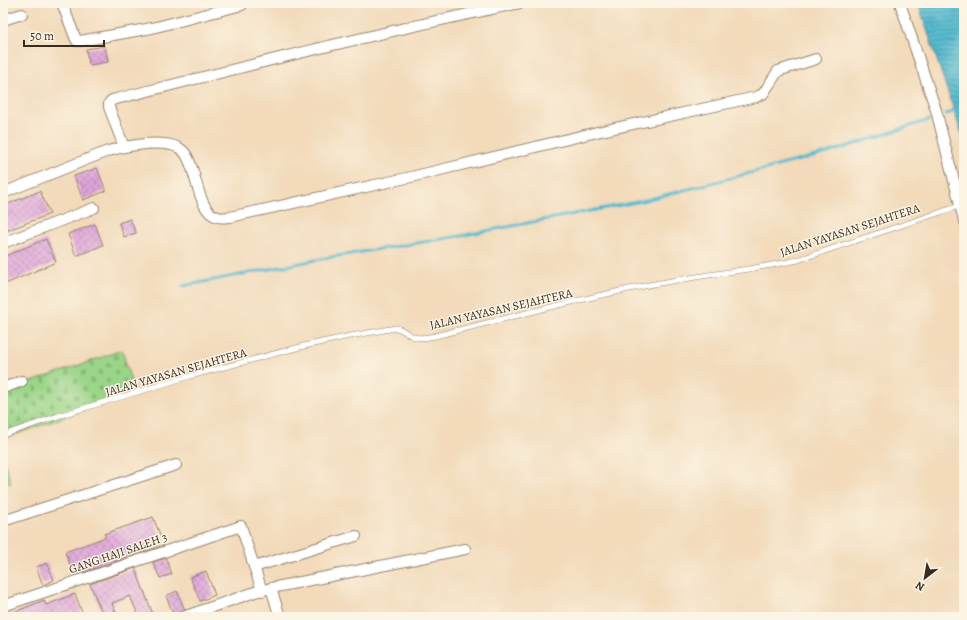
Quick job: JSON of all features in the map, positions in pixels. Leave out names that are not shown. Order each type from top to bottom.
[{"type":"street","points":[[62,3],[77,41],[152,28],[242,5]]},
{"type":"street","points":[[124,146],[109,107],[109,103],[112,100],[316,49],[520,3]]},
{"type":"street","points":[[900,3],[936,110],[964,220]]},
{"type":"street","points":[[3,20],[22,14]]},
{"type":"street","points":[[3,193],[124,146],[147,144],[172,145],[185,152],[193,170],[198,194],[209,212],[216,217],[230,217],[411,177],[604,130],[756,97],[764,92],[778,72],[816,59]]},
{"type":"street","points":[[3,243],[94,208]]},
{"type":"street","points":[[3,388],[22,381]]},
{"type":"street","points":[[3,521],[176,465]]},
{"type":"street","name":"GANG HAJI SALEH 3","points":[[3,606],[241,526],[254,567]]},
{"type":"street","points":[[280,617],[254,567],[356,536]]},
{"type":"street","points":[[184,617],[266,589],[465,549]]},
{"type":"lane","name":"JALAN YAYASAN SEJAHTERA","points":[[3,435],[58,416],[176,380],[304,346],[396,328],[403,330],[414,337],[428,337],[630,289],[798,260],[960,206]]},
{"type":"green space","points":[[122,350],[134,392],[3,439],[3,392]]},
{"type":"green space","points":[[3,458],[11,483],[3,486]]},
{"type":"water","points":[[918,3],[964,3],[964,141]]},
{"type":"building","points":[[105,46],[108,62],[89,65],[86,49]]},
{"type":"building","points":[[97,168],[106,191],[83,200],[74,176]]},
{"type":"building","points":[[40,191],[50,214],[3,232],[3,206]]},
{"type":"building","points":[[130,219],[136,233],[124,237],[119,223]]},
{"type":"building","points":[[95,224],[103,245],[76,256],[68,234]]},
{"type":"building","points":[[46,239],[56,262],[3,285],[3,257]]},
{"type":"building","points":[[153,517],[164,545],[74,575],[65,552],[106,537],[104,534]]},
{"type":"building","points":[[166,558],[172,574],[160,578],[153,562]]},
{"type":"building","points":[[47,563],[54,580],[43,585],[36,567]]},
{"type":"building","points":[[135,568],[154,617],[139,617],[130,596],[112,603],[117,617],[104,617],[90,584]]},
{"type":"building","points":[[206,571],[215,595],[200,601],[190,577]]},
{"type":"building","points":[[177,591],[185,610],[174,616],[166,596]]},
{"type":"building","points":[[75,594],[82,612],[69,617],[3,617],[44,600],[46,605]]},
{"type":"waterway","points":[[946,114],[964,108]]},
{"type":"waterway","points":[[183,286],[331,257],[460,236],[642,201],[827,153],[929,120]]}]
